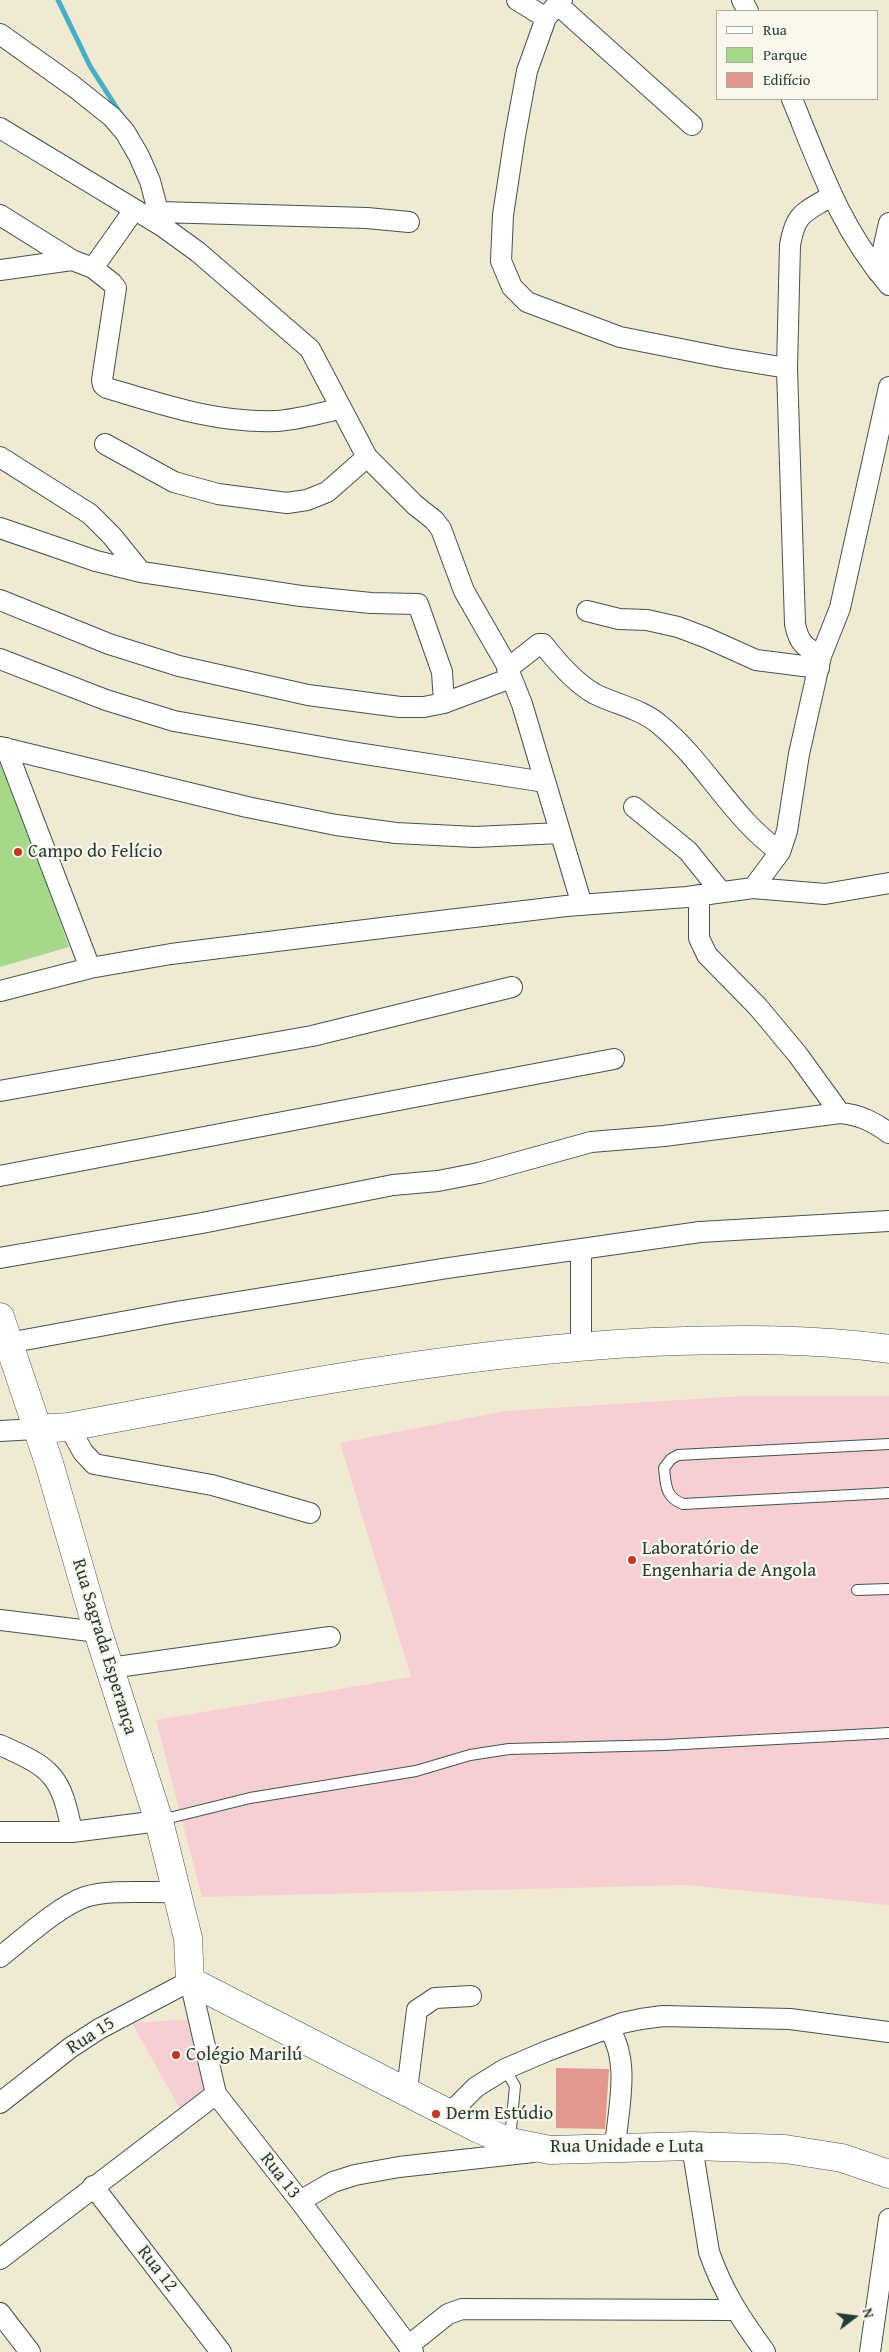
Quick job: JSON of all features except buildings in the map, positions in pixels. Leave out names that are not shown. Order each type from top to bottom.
[{"type":"street","points":[[517,0],[555,7],[692,125]]},
{"type":"street","points":[[555,7],[527,71],[503,215],[501,261],[512,287],[527,302],[620,337],[787,368]]},
{"type":"street","points":[[0,34],[112,117],[125,132],[139,156],[161,219],[310,349],[367,456],[441,529],[464,591],[509,673],[522,704],[582,905]]},
{"type":"street","points":[[792,100],[831,196],[848,229],[883,278]]},
{"type":"street","points":[[0,128],[134,210],[161,219],[367,218],[409,222]]},
{"type":"street","points":[[820,662],[798,639],[795,624],[787,368],[790,245],[793,226],[798,218],[831,196]]},
{"type":"street","points":[[93,268],[134,210]]},
{"type":"street","points":[[0,215],[72,260],[93,268],[112,282],[116,288],[102,380],[103,385],[107,388],[200,416],[231,419],[283,420],[340,408]]},
{"type":"street","points":[[883,278],[889,223]]},
{"type":"street","points":[[0,270],[72,260]]},
{"type":"street","points":[[753,888],[780,852],[787,831],[799,754],[820,662],[840,608],[889,387]]},
{"type":"street","points":[[106,444],[174,482],[218,494],[287,503],[307,500],[327,492],[367,456]]},
{"type":"street","points":[[0,457],[90,514],[112,536],[141,572]]},
{"type":"street","points":[[0,528],[87,558],[141,572],[302,596],[371,603],[418,604],[442,672],[444,704]]},
{"type":"street","points":[[0,600],[109,644],[179,666],[308,695],[400,707],[424,708],[444,704],[509,673],[539,644],[543,644],[574,678],[594,693],[649,716],[662,726],[693,758],[753,830],[780,852]]},
{"type":"street","points":[[587,611],[619,619],[647,620],[678,627],[756,660],[820,662]]},
{"type":"street","points":[[0,659],[106,700],[174,721],[345,751],[545,782]]},
{"type":"street","points":[[3,748],[199,795],[336,825],[396,833],[475,838],[560,833]]},
{"type":"street","points":[[3,748],[90,968]]},
{"type":"street","points":[[634,807],[688,851],[721,892]]},
{"type":"street","points":[[0,991],[90,968],[171,954],[582,905],[699,895],[753,888],[825,894],[889,883]]},
{"type":"street","points":[[699,895],[699,938],[707,955],[758,1007],[798,1055],[840,1113]]},
{"type":"street","points":[[0,1091],[312,1036],[512,988]]},
{"type":"street","points":[[0,1176],[614,1059]]},
{"type":"street","points":[[0,1258],[202,1223],[393,1185],[438,1181],[479,1173],[591,1142],[664,1136],[840,1113],[858,1115],[874,1122],[889,1133]]},
{"type":"street","points":[[8,1343],[176,1312],[448,1268],[700,1232],[889,1221]]},
{"type":"street","points":[[581,1250],[581,1346]]},
{"type":"street","name":"Rua Sagrada Esperança","points":[[0,1317],[36,1429],[49,1463],[98,1632],[159,1821],[188,1938],[190,1981]]},
{"type":"street","points":[[0,1431],[69,1427],[345,1375],[515,1352],[581,1346],[738,1338],[810,1341],[889,1349]]},
{"type":"street","points":[[69,1427],[83,1452],[94,1464],[212,1485],[310,1513]]},
{"type":"street","points":[[0,1620],[98,1632]]},
{"type":"street","points":[[110,1668],[330,1637]]},
{"type":"street","points":[[0,1746],[27,1758],[53,1776],[67,1804],[72,1832]]},
{"type":"street","points":[[0,1832],[72,1832],[159,1821]]},
{"type":"street","points":[[0,1957],[68,1905],[85,1897],[100,1894],[178,1892]]},
{"type":"street","name":"Rua Unidade e Luta","points":[[190,1981],[407,2090],[492,2136],[510,2142],[550,2150],[692,2146],[785,2149],[842,2158],[889,2174]]},
{"type":"street","name":"Rua 13","points":[[190,1981],[216,2094],[300,2201],[410,2349]]},
{"type":"street","name":"Rua 15","points":[[0,2102],[70,2048],[100,2029],[190,1981]]},
{"type":"street","points":[[407,2090],[417,2010],[435,1998],[471,1996]]},
{"type":"street","points":[[450,2113],[476,2087],[505,2069],[547,2051],[622,2024],[663,2016],[790,2020],[889,2032]]},
{"type":"street","points":[[609,2029],[619,2049],[622,2067],[615,2147]]},
{"type":"street","points":[[0,2259],[93,2186],[216,2094]]},
{"type":"street","points":[[692,2146],[709,2252],[734,2310],[765,2352]]},
{"type":"street","points":[[300,2201],[333,2182],[355,2175],[399,2167],[550,2150]]},
{"type":"street","name":"Rua 12","points":[[93,2186],[221,2352]]},
{"type":"street","points":[[870,2352],[889,2219]]},
{"type":"street","points":[[410,2349],[448,2314],[462,2309],[734,2310]]},
{"type":"street","points":[[0,2313],[30,2352]]},
{"type":"lane","points":[[889,1444],[678,1455],[671,1459],[664,1468],[667,1494],[673,1500],[683,1504],[889,1493]]},
{"type":"lane","points":[[857,1590],[889,1589]]},
{"type":"lane","points":[[159,1821],[250,1798],[416,1770],[509,1748],[665,1745],[889,1732]]},
{"type":"lane","points":[[505,2069],[515,2086],[510,2142]]},
{"type":"shaded area","name":"Laboratório de Engenharia de Angola","points":[[743,1396],[889,1396],[889,1905],[687,1885],[202,1897],[156,1720],[411,1677],[340,1443],[505,1411]]},
{"type":"shaded area","name":"Colégio Marilú","points":[[193,2019],[208,2086],[180,2109],[132,2023]]},
{"type":"green space","name":"Campo do Felício","points":[[0,756],[2,756],[69,947],[0,967]]},
{"type":"waterway","points":[[58,0],[90,66],[120,113]]},
{"type":"place","name":"Campo do Felício","points":[[18,852]]},
{"type":"place","name":"Laboratório de Engenharia de Angola","points":[[632,1560]]},
{"type":"place","name":"Colégio Marilú","points":[[176,2055]]},
{"type":"place","name":"Derm Estúdio","points":[[436,2114]]}]
